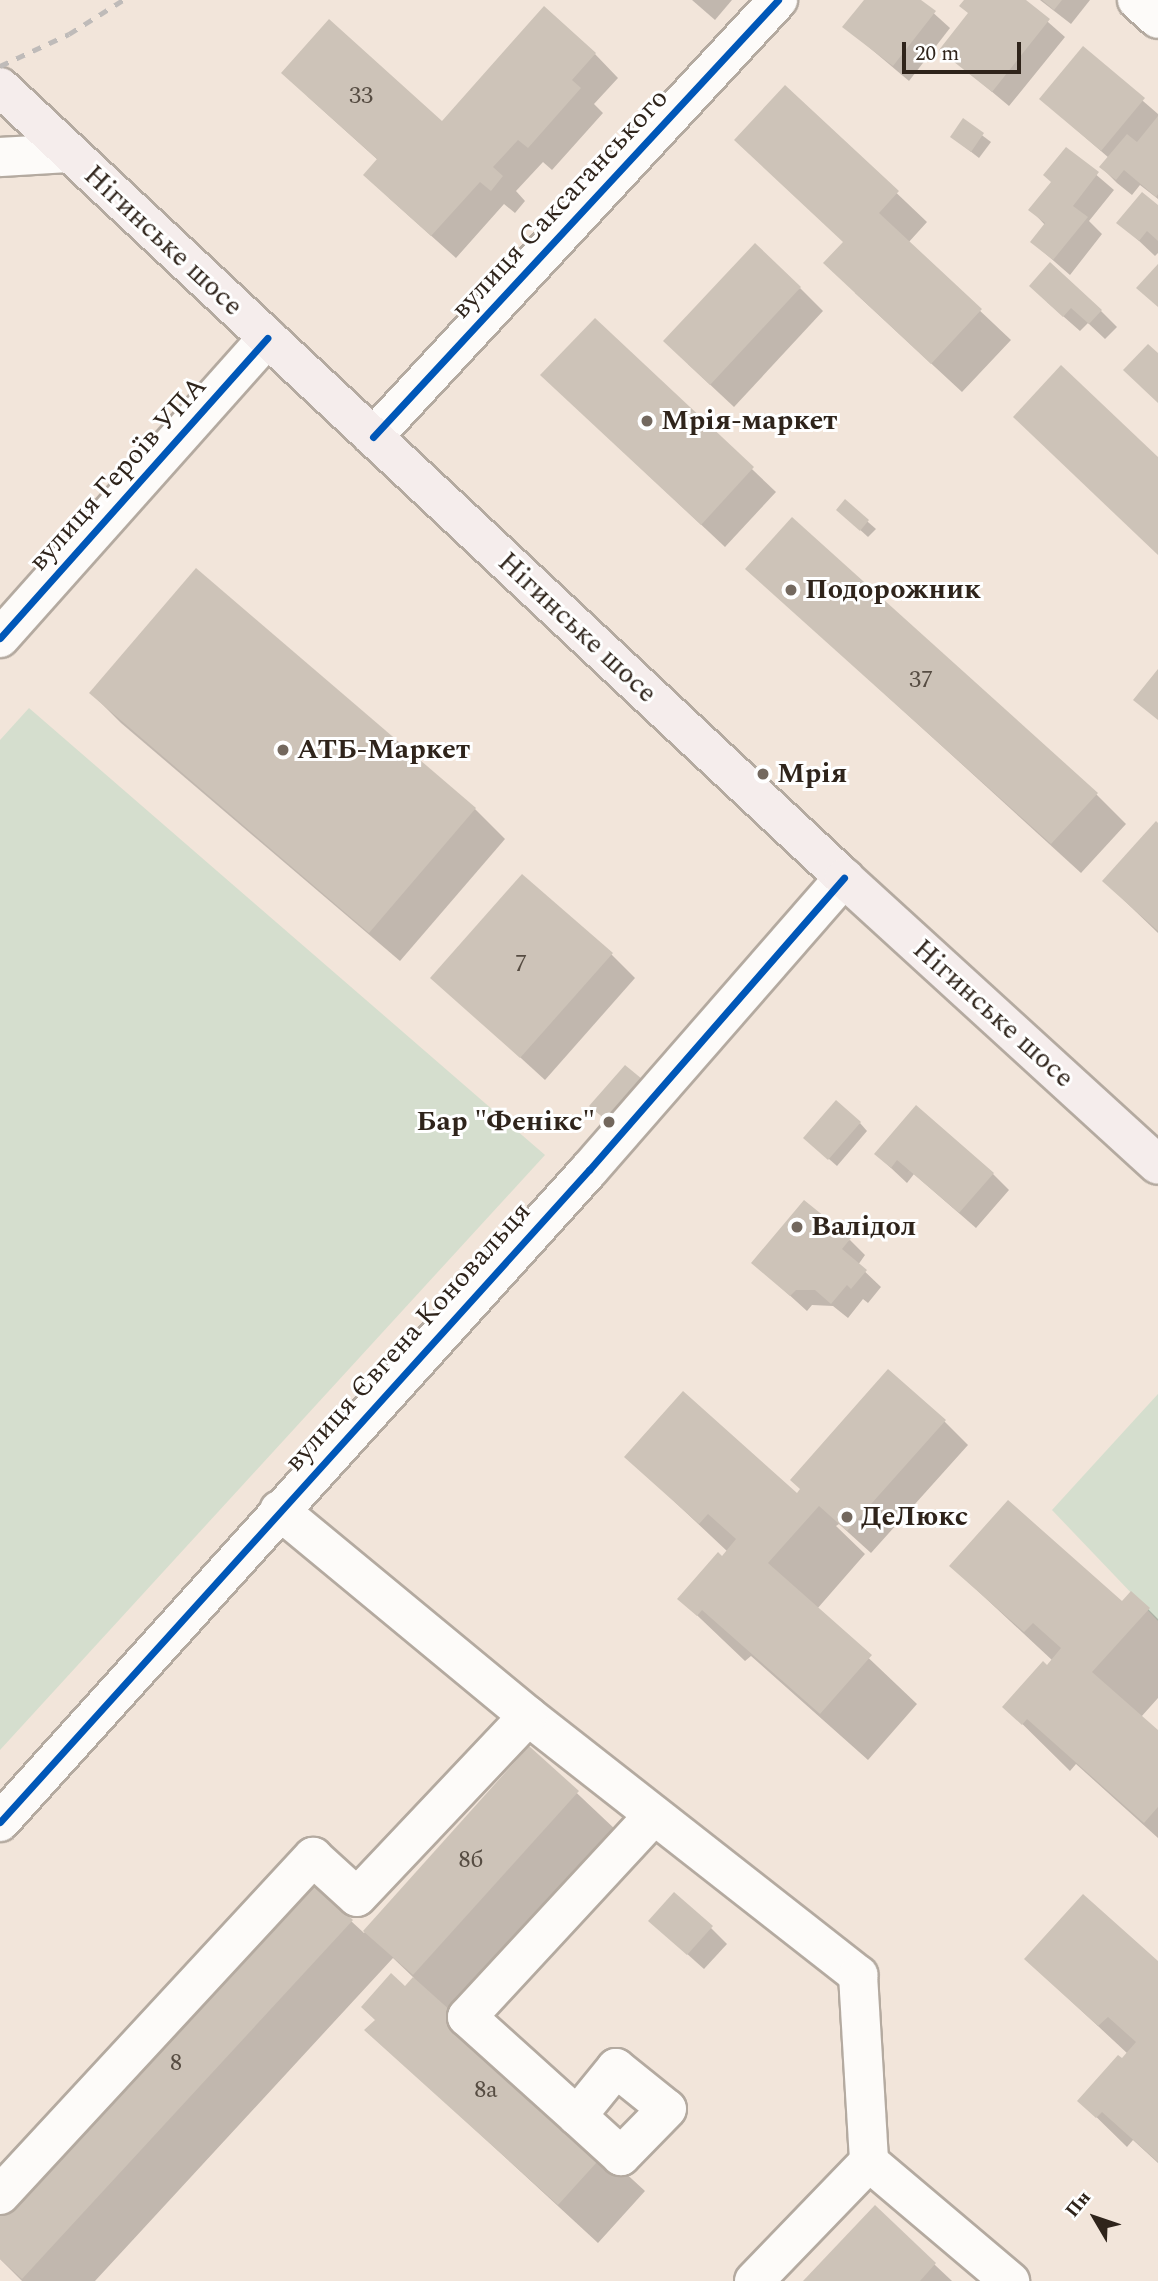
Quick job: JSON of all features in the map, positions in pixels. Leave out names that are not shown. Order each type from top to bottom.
[{"type":"main road","name":"Нігинське шосе","points":[[0,87],[844,878],[1158,1165]]},
{"type":"street","name":"вулиця Саксаганського","points":[[373,437],[778,0]]},
{"type":"street","points":[[1137,0],[1158,19]]},
{"type":"street","points":[[0,157],[70,153]]},
{"type":"street","name":"вулиця Героїв УПА","points":[[0,638],[267,338]]},
{"type":"street","name":"вулиця Євгена Коновальця","points":[[0,1822],[279,1510],[589,1170],[844,878]]},
{"type":"street","points":[[279,1510],[528,1716],[858,1975],[869,2162],[1010,2281]]},
{"type":"street","points":[[0,2195],[313,1857],[357,1897],[528,1716]]},
{"type":"street","points":[[578,2116],[467,2017],[654,1815]]},
{"type":"street","points":[[754,2281],[869,2162]]},
{"type":"green space","points":[[29,708],[545,1155],[0,1750],[0,740]]},
{"type":"green space","points":[[1158,1394],[1158,1621],[1052,1510]]},
{"type":"building","points":[[864,0],[921,0],[936,11],[893,66],[842,27]]},
{"type":"building","points":[[964,0],[1026,0],[1050,19],[992,92],[939,50],[968,13],[959,6]]},
{"type":"building","points":[[1042,0],[1062,0],[1054,10]]},
{"type":"building","points":[[544,6],[596,53],[572,80],[581,88],[528,148],[518,140],[493,167],[503,176],[491,191],[480,182],[431,236],[363,175],[377,159],[281,73],[329,19],[442,121]]},
{"type":"building","points":[[1083,46],[1145,98],[1101,151],[1039,99]]},
{"type":"building","points":[[785,85],[899,191],[879,213],[982,309],[931,364],[823,263],[843,242],[734,140]]},
{"type":"building","points":[[1158,116],[1156,197],[1124,170],[1116,180],[1099,167],[1127,134],[1137,142]]},
{"type":"building","points":[[963,118],[984,133],[971,152],[950,137]]},
{"type":"building","points":[[1066,147],[1099,172],[1073,206],[1088,217],[1053,260],[1030,242],[1045,223],[1028,210],[1051,182],[1043,175]]},
{"type":"building","points":[[1142,192],[1158,205],[1158,241],[1147,231],[1139,241],[1116,223]]},
{"type":"building","points":[[755,243],[801,287],[710,385],[663,341]]},
{"type":"building","points":[[1050,262],[1102,310],[1089,324],[1071,308],[1063,317],[1029,286]]},
{"type":"building","points":[[1158,264],[1158,307],[1136,288]]},
{"type":"building","name":"Мрія-маркет","points":[[595,318],[754,467],[701,525],[540,375]]},
{"type":"building","points":[[1148,344],[1158,353],[1158,403],[1123,370]]},
{"type":"building","points":[[1061,365],[1158,457],[1158,555],[1013,417]]},
{"type":"building","points":[[845,499],[869,520],[860,531],[836,510]]},
{"type":"building","points":[[792,517],[1098,793],[1051,844],[745,569]]},
{"type":"building","name":"АТБ-Маркет","points":[[196,568],[476,808],[369,933],[89,693]]},
{"type":"building","points":[[1158,669],[1158,720],[1133,700]]},
{"type":"building","points":[[1156,821],[1158,823],[1158,931],[1102,881]]},
{"type":"building","points":[[522,874],[613,953],[520,1058],[430,978]]},
{"type":"building","points":[[625,1065],[642,1079],[606,1120],[589,1106]]},
{"type":"building","points":[[836,1100],[861,1122],[828,1160],[803,1138]]},
{"type":"building","points":[[916,1105],[994,1173],[959,1213],[897,1160],[891,1168],[874,1154]]},
{"type":"building","points":[[804,1200],[851,1238],[842,1249],[867,1270],[851,1289],[847,1285],[831,1304],[815,1290],[796,1290],[790,1296],[751,1263]]},
{"type":"building","points":[[888,1369],[946,1420],[847,1531],[819,1506],[768,1563],[872,1655],[820,1714],[702,1610],[697,1616],[677,1599],[718,1552],[722,1556],[736,1539],[708,1514],[699,1524],[624,1457],[683,1391],[797,1493],[800,1489],[790,1480]]},
{"type":"building","points":[[1008,1500],[1122,1601],[1131,1591],[1150,1608],[1092,1672],[1158,1730],[1158,1807],[1144,1823],[1027,1719],[1022,1725],[1002,1707],[1043,1661],[1047,1665],[1061,1648],[1033,1623],[1024,1632],[949,1566]]},
{"type":"building","points":[[529,1746],[579,1791],[413,1975],[363,1931]]},
{"type":"building","points":[[305,1876],[353,1920],[22,2279],[0,2259],[0,2208]]},
{"type":"building","points":[[674,1892],[713,1926],[687,1955],[648,1921]]},
{"type":"building","points":[[1083,1894],[1158,1961],[1158,2162],[1102,2112],[1096,2118],[1077,2101],[1118,2055],[1122,2058],[1136,2042],[1108,2017],[1098,2026],[1024,1959]]},
{"type":"building","points":[[391,1973],[405,1986],[413,1977],[607,2151],[558,2205],[364,2030],[375,2020],[361,2007]]},
{"type":"building","points":[[875,2205],[936,2263],[920,2281],[803,2281]]},
{"type":"railway","points":[[0,66],[69,34],[123,0]]},
{"type":"cycle path","points":[[373,437],[778,0]]},
{"type":"cycle path","points":[[0,638],[267,338]]},
{"type":"cycle path","points":[[0,1822],[589,1170],[844,878]]},
{"type":"place","name":"Мрія-маркет","points":[[647,421]]},
{"type":"place","name":"Подорожник","points":[[791,590]]},
{"type":"place","name":"АТБ-Маркет","points":[[283,750]]},
{"type":"place","name":"Мрія","points":[[763,774]]},
{"type":"place","name":"Бар \"Фенікс\"","points":[[609,1122]]},
{"type":"place","name":"Валідол","points":[[797,1227]]},
{"type":"place","name":"ДеЛюкс","points":[[847,1517]]}]
